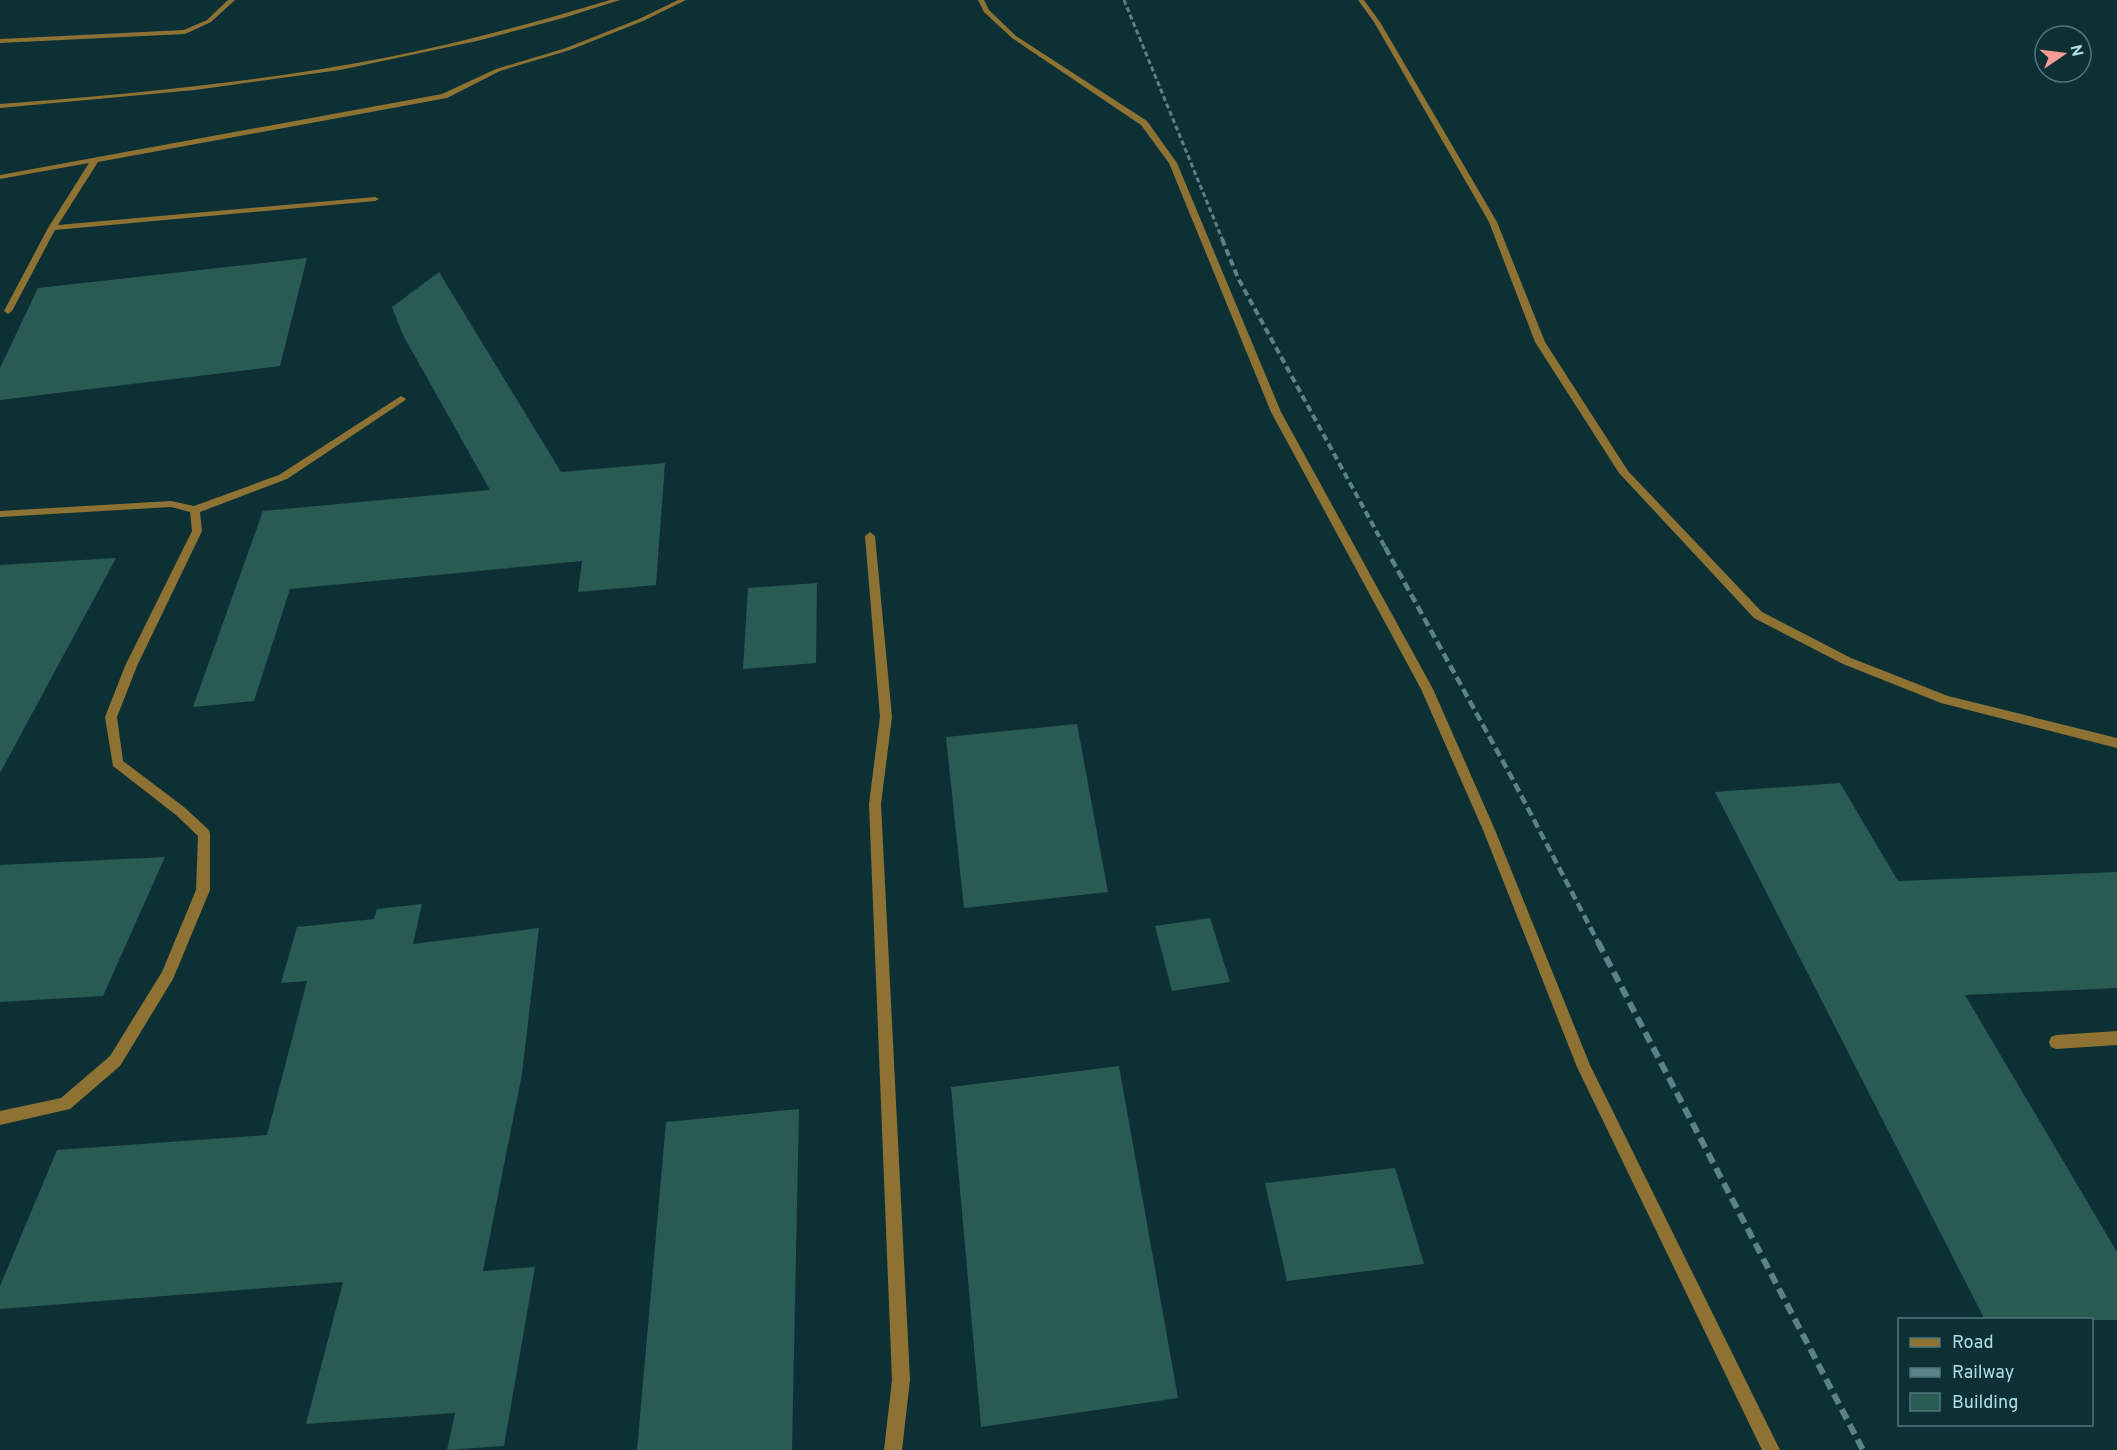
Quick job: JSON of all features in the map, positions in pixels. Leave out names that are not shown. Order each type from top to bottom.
[{"type":"street","points":[[0,42],[185,32],[209,21],[232,0]]},
{"type":"street","points":[[0,106],[211,86],[332,69],[501,34],[617,0]]},
{"type":"street","points":[[0,177],[444,96],[498,70],[568,49],[641,20],[683,0]]},
{"type":"street","points":[[981,0],[986,11],[1014,37],[1144,123],[1173,163],[1276,412],[1427,688],[1489,830],[1584,1066],[1771,1450]]},
{"type":"street","points":[[1361,0],[1377,22],[1493,222],[1540,342],[1624,473],[1758,615],[1847,661],[1946,700],[2117,743]]},
{"type":"street","points":[[8,311],[52,228],[94,161]]},
{"type":"street","points":[[52,228],[375,199]]},
{"type":"street","points":[[0,514],[171,504],[195,510],[283,477],[401,399]]},
{"type":"street","points":[[0,1118],[65,1104],[115,1061],[168,975],[203,890],[204,834],[180,812],[117,764],[111,717],[131,666],[197,531],[195,510]]},
{"type":"street","points":[[870,536],[886,717],[875,804],[901,1380],[893,1450]]},
{"type":"street","points":[[2056,1042],[2117,1038]]},
{"type":"building","points":[[307,258],[280,366],[0,400],[0,368],[38,288]]},
{"type":"building","points":[[439,272],[561,472],[665,463],[656,585],[578,592],[582,561],[290,589],[254,701],[193,707],[263,511],[490,490],[403,335],[392,307]]},
{"type":"building","points":[[116,558],[0,773],[0,565]]},
{"type":"building","points":[[817,583],[816,663],[743,669],[748,588]]},
{"type":"building","points":[[1077,724],[1108,892],[964,908],[946,737]]},
{"type":"building","points":[[1840,783],[1898,881],[2117,872],[2117,988],[1965,995],[2117,1252],[2117,1320],[1984,1318],[1715,792]]},
{"type":"building","points":[[165,857],[103,996],[0,1002],[0,865]]},
{"type":"building","points":[[422,904],[413,944],[539,928],[522,1074],[483,1271],[535,1267],[504,1446],[447,1450],[455,1413],[306,1424],[343,1282],[0,1309],[0,1286],[57,1150],[267,1135],[307,981],[281,983],[297,927],[374,919],[377,909]]},
{"type":"building","points":[[1210,918],[1230,982],[1172,991],[1155,926]]},
{"type":"building","points":[[1119,1066],[1178,1398],[981,1427],[951,1087]]},
{"type":"building","points":[[799,1109],[792,1450],[637,1450],[666,1122]]},
{"type":"building","points":[[1395,1168],[1424,1264],[1287,1281],[1265,1183]]},
{"type":"railway","points":[[1124,0],[1223,241]]},
{"type":"railway","points":[[1222,239],[1238,278],[1386,549]]},
{"type":"railway","points":[[1385,547],[1512,778],[1599,944]]},
{"type":"railway","points":[[1598,942],[1863,1450]]}]
